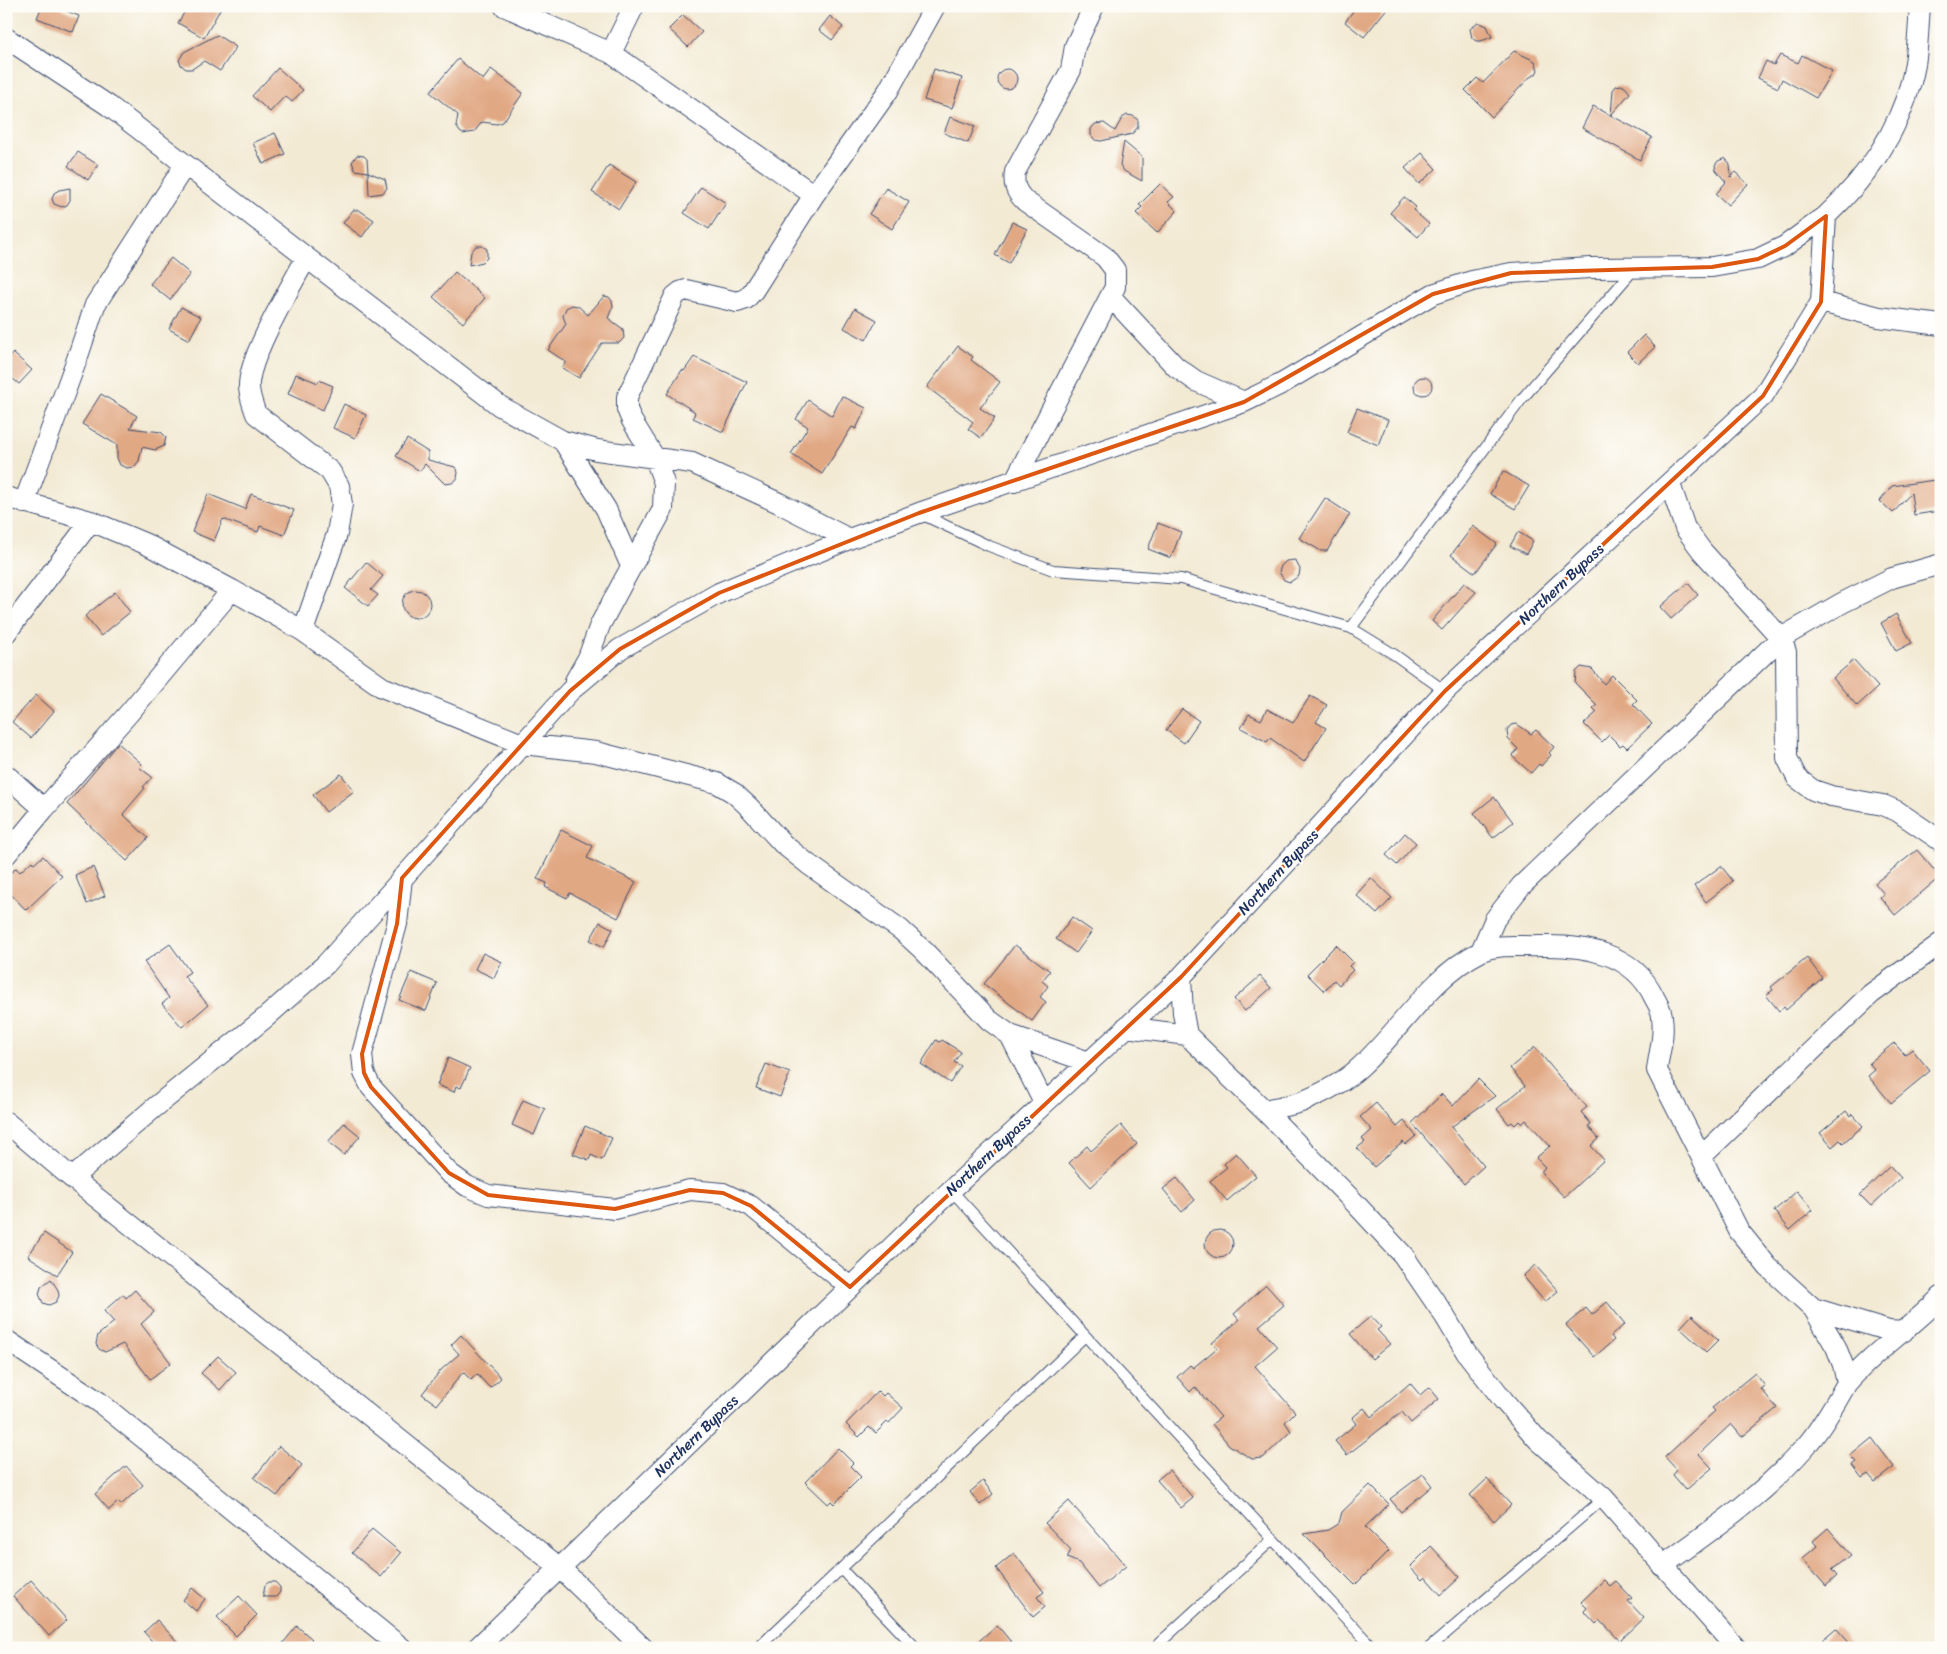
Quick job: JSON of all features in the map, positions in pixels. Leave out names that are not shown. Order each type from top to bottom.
[{"type":"street","points":[[504,6],[611,53],[814,195]]},
{"type":"street","points":[[611,53],[634,6]]},
{"type":"street","points":[[570,691],[588,658],[600,625],[663,509],[664,483],[655,458],[632,421],[627,409],[627,397],[675,296],[686,290],[737,302],[746,299],[753,292],[814,195],[888,91],[935,6]]},
{"type":"street","points":[[1014,482],[1116,287],[1115,270],[1105,257],[1025,201],[1017,193],[1014,183],[1015,172],[1071,70],[1075,46],[1094,6]]},
{"type":"street","points":[[72,1178],[154,1108],[265,1018],[326,964],[570,691],[620,649],[719,593],[848,539],[1244,402],[1284,383],[1434,294],[1472,281],[1511,273],[1712,267],[1758,258],[1786,246],[1826,216],[1848,195],[1871,168],[1904,103],[1912,81],[1920,6]]},
{"type":"street","points":[[6,38],[109,106],[500,406],[563,441],[597,450],[692,462],[779,503],[848,539]]},
{"type":"street","points":[[185,165],[95,305],[77,359],[15,500],[92,521],[146,544],[304,631],[382,687],[522,744],[596,752],[717,783],[734,793],[749,806],[783,844],[808,864],[901,930],[925,952],[989,1020],[1010,1035],[1089,1062]]},
{"type":"street","name":"Northern Bypass","points":[[477,1648],[951,1190],[1181,977],[1444,691],[1763,396],[1821,302],[1826,216]]},
{"type":"street","points":[[304,631],[337,534],[342,504],[339,486],[330,471],[256,414],[249,387],[254,359],[306,258]]},
{"type":"street","points":[[1111,297],[1176,367],[1196,381],[1244,402]]},
{"type":"street","points":[[1821,302],[1879,317],[1941,325]]},
{"type":"street","points":[[563,441],[606,510],[631,566]]},
{"type":"street","points":[[1670,484],[1685,528],[1781,638],[1786,652],[1787,758],[1797,778],[1813,790],[1831,796],[1884,805],[1897,811],[1941,841]]},
{"type":"street","points":[[6,633],[92,521]]},
{"type":"street","points":[[1481,951],[1495,919],[1520,886],[1781,638],[1842,602],[1892,578],[1941,564]]},
{"type":"street","points":[[6,855],[232,590]]},
{"type":"street","points":[[6,775],[44,809]]},
{"type":"street","points":[[402,878],[398,924],[362,1054],[364,1073],[371,1087],[448,1173],[467,1186],[488,1195],[616,1209],[690,1190],[723,1193],[751,1206],[850,1288]]},
{"type":"street","points":[[1702,1156],[1871,994],[1941,943]]},
{"type":"street","points":[[1264,1110],[1300,1102],[1328,1089],[1359,1068],[1454,968],[1481,951],[1501,947],[1556,946],[1602,951],[1632,968],[1650,989],[1662,1016],[1664,1038],[1658,1055],[1657,1070],[1702,1156],[1726,1208],[1752,1249],[1768,1268],[1813,1308],[1836,1347],[1847,1383]]},
{"type":"street","points":[[1181,977],[1183,1013],[1187,1035],[1264,1110],[1403,1255],[1444,1315],[1466,1352],[1504,1401],[1538,1440],[1604,1498],[1736,1648]]},
{"type":"street","points":[[1126,1027],[1187,1035]]},
{"type":"street","points":[[1010,1035],[1044,1103]]},
{"type":"street","points":[[6,1122],[72,1178],[560,1568],[643,1648]]},
{"type":"street","points":[[1662,1566],[1733,1515],[1774,1478],[1806,1446],[1847,1383],[1861,1367],[1941,1297]]},
{"type":"street","points":[[1813,1308],[1883,1330],[1903,1332]]},
{"type":"street","points":[[6,1340],[99,1402],[402,1648]]},
{"type":"lane","points":[[1351,628],[1521,400],[1635,268]]},
{"type":"lane","points":[[919,513],[989,546],[1053,570],[1181,579],[1351,628],[1395,655],[1444,691]]},
{"type":"lane","points":[[951,1190],[1373,1648]]},
{"type":"lane","points":[[758,1648],[842,1570],[1085,1336]]},
{"type":"lane","points":[[1429,1648],[1604,1498]]},
{"type":"lane","points":[[1154,1648],[1273,1539]]},
{"type":"lane","points":[[842,1570],[916,1648]]},
{"type":"highlighted area","points":[[1826,216],[1821,302],[1763,396],[1445,691],[1181,977],[850,1287],[751,1206],[723,1193],[690,1190],[615,1209],[488,1195],[449,1173],[371,1087],[364,1073],[362,1054],[397,924],[402,878],[570,691],[620,649],[719,593],[919,513],[1244,402],[1433,294],[1511,273],[1712,267],[1758,259],[1785,246]]},
{"type":"building","points":[[42,6],[55,6],[79,16],[73,32],[37,18]]},
{"type":"building","points":[[188,6],[222,6],[204,38],[178,23]]},
{"type":"building","points":[[1357,6],[1389,6],[1364,37],[1345,22]]},
{"type":"building","points":[[683,15],[702,32],[688,47],[669,29]]},
{"type":"building","points":[[830,16],[843,27],[832,40],[819,30]]},
{"type":"building","points":[[1478,22],[1487,26],[1492,37],[1481,41],[1476,41],[1472,38],[1470,29]]},
{"type":"building","points":[[217,35],[236,47],[220,71],[204,61],[192,69],[186,69],[181,65],[179,60],[184,52]]},
{"type":"building","points":[[1514,51],[1535,61],[1538,70],[1492,117],[1465,90],[1477,78],[1483,83]]},
{"type":"building","points":[[1780,55],[1798,63],[1802,55],[1832,71],[1816,98],[1782,79],[1778,88],[1758,78],[1766,61],[1774,65]]},
{"type":"building","points":[[458,59],[483,80],[491,69],[523,93],[503,122],[497,124],[482,122],[474,132],[463,134],[456,126],[458,115],[430,92]]},
{"type":"building","points":[[278,68],[303,90],[292,102],[285,96],[270,112],[252,96]]},
{"type":"building","points":[[934,69],[962,78],[952,108],[924,100]]},
{"type":"building","points":[[1007,69],[1014,72],[1017,79],[1014,86],[1007,89],[1000,86],[997,79],[1000,72]]},
{"type":"building","points":[[1621,85],[1630,93],[1611,115],[1613,90],[1616,86]]},
{"type":"building","points":[[1593,106],[1652,137],[1640,160],[1582,128]]},
{"type":"building","points":[[1127,115],[1133,116],[1138,120],[1138,127],[1132,134],[1101,141],[1095,140],[1091,135],[1091,129],[1095,124],[1104,123],[1115,131],[1122,118]]},
{"type":"building","points":[[950,117],[975,126],[968,143],[944,133]]},
{"type":"building","points":[[275,133],[285,154],[263,164],[253,143]]},
{"type":"building","points":[[1124,142],[1142,157],[1142,181],[1124,171],[1120,165]]},
{"type":"building","points":[[78,152],[98,165],[88,180],[68,166]]},
{"type":"building","points":[[1422,153],[1436,169],[1419,184],[1405,168]]},
{"type":"building","points":[[357,155],[364,156],[367,159],[368,172],[355,170],[352,162]]},
{"type":"building","points":[[1725,158],[1730,164],[1731,177],[1735,172],[1748,184],[1728,205],[1716,194],[1726,182],[1716,170],[1715,165],[1718,161]]},
{"type":"building","points":[[609,165],[636,182],[619,209],[592,192]]},
{"type":"building","points":[[368,172],[385,179],[387,188],[383,193],[369,195]]},
{"type":"building","points":[[1160,184],[1174,197],[1168,202],[1177,211],[1157,233],[1136,213],[1142,207],[1139,205]]},
{"type":"building","points":[[701,187],[726,203],[709,229],[684,213]]},
{"type":"building","points":[[70,188],[70,200],[67,205],[62,207],[54,204],[52,199],[54,193]]},
{"type":"building","points":[[886,188],[909,202],[892,229],[869,214]]},
{"type":"building","points":[[1404,197],[1416,207],[1413,210],[1429,224],[1418,237],[1390,213]]},
{"type":"building","points":[[353,210],[359,210],[374,220],[362,237],[343,223]]},
{"type":"building","points":[[1012,222],[1027,229],[1009,263],[995,255]]},
{"type":"building","points":[[476,246],[482,246],[487,249],[487,258],[483,262],[469,265],[471,252]]},
{"type":"building","points":[[171,258],[190,274],[170,300],[150,284]]},
{"type":"building","points":[[455,272],[485,298],[463,323],[433,297]]},
{"type":"building","points":[[604,296],[609,297],[613,306],[608,318],[623,329],[624,338],[619,343],[602,343],[579,378],[562,368],[566,362],[548,350],[566,324],[563,316],[566,308],[572,305],[578,306],[588,315]]},
{"type":"building","points":[[181,307],[201,317],[189,340],[169,329]]},
{"type":"building","points":[[855,308],[877,320],[866,340],[844,328]]},
{"type":"building","points":[[1644,335],[1655,347],[1638,363],[1627,352]]},
{"type":"building","points":[[958,346],[973,357],[971,360],[1000,382],[980,408],[995,418],[981,438],[968,429],[973,422],[927,387]]},
{"type":"building","points":[[13,353],[32,370],[19,384],[6,373],[6,360]]},
{"type":"building","points":[[694,357],[747,382],[723,432],[693,418],[695,412],[667,394],[682,370],[684,371]]},
{"type":"building","points":[[296,374],[318,383],[319,380],[333,386],[323,410],[288,394]]},
{"type":"building","points":[[1423,377],[1431,382],[1432,386],[1427,394],[1423,395],[1415,390],[1414,386],[1419,378]]},
{"type":"building","points":[[101,394],[137,416],[130,428],[161,432],[166,437],[164,446],[155,450],[142,447],[139,461],[134,467],[127,468],[120,465],[117,458],[117,445],[82,424]]},
{"type":"building","points":[[842,396],[866,408],[856,429],[852,427],[822,474],[791,454],[808,427],[796,419],[808,400],[832,416]]},
{"type":"building","points":[[344,404],[366,415],[355,438],[333,428]]},
{"type":"building","points":[[1357,408],[1388,420],[1378,445],[1347,432]]},
{"type":"building","points":[[407,439],[428,452],[428,460],[455,467],[458,472],[457,479],[452,483],[445,484],[425,464],[420,471],[396,456]]},
{"type":"building","points":[[1503,471],[1529,486],[1515,509],[1490,494]]},
{"type":"building","points":[[1935,480],[1939,511],[1914,515],[1911,493],[1893,513],[1880,501],[1892,486]]},
{"type":"building","points":[[208,494],[245,509],[251,494],[294,510],[284,535],[260,526],[258,532],[223,519],[214,541],[192,532]]},
{"type":"building","points":[[1325,498],[1350,514],[1327,551],[1321,551],[1299,538]]},
{"type":"building","points":[[1158,523],[1181,532],[1171,558],[1148,549]]},
{"type":"building","points":[[1473,526],[1497,544],[1475,573],[1451,555]]},
{"type":"building","points":[[1518,532],[1533,541],[1526,554],[1510,546]]},
{"type":"building","points":[[1295,560],[1300,569],[1299,576],[1290,582],[1284,580],[1279,572],[1281,566],[1286,561]]},
{"type":"building","points":[[366,562],[383,576],[371,590],[378,595],[368,606],[345,588]]},
{"type":"building","points":[[1464,583],[1476,592],[1442,630],[1432,621]]},
{"type":"building","points":[[1688,583],[1698,595],[1671,619],[1660,607]]},
{"type":"building","points":[[416,590],[426,594],[430,604],[426,614],[416,618],[406,614],[402,604],[406,594]]},
{"type":"building","points":[[115,592],[130,612],[101,636],[85,616]]},
{"type":"building","points":[[1896,614],[1912,643],[1896,651],[1881,623]]},
{"type":"building","points":[[1854,660],[1878,687],[1857,706],[1833,678]]},
{"type":"building","points":[[1581,667],[1592,669],[1604,684],[1612,675],[1637,700],[1633,704],[1652,724],[1627,748],[1623,744],[1620,746],[1609,735],[1602,742],[1584,724],[1597,712],[1593,708],[1597,705],[1575,683],[1576,672]]},
{"type":"building","points":[[36,695],[54,711],[31,738],[12,722]]},
{"type":"building","points":[[1310,696],[1327,705],[1316,722],[1326,728],[1304,762],[1270,738],[1267,742],[1241,728],[1249,714],[1261,720],[1267,709],[1293,723]]},
{"type":"building","points":[[1182,709],[1199,721],[1184,743],[1166,730]]},
{"type":"building","points":[[1517,724],[1531,734],[1536,730],[1554,747],[1549,753],[1551,755],[1531,773],[1512,756],[1518,749],[1508,739],[1507,730],[1511,725]]},
{"type":"building","points":[[118,743],[142,764],[139,767],[152,777],[123,814],[148,838],[127,861],[67,804]]},
{"type":"building","points":[[341,774],[354,791],[326,812],[313,795]]},
{"type":"building","points":[[1494,797],[1513,822],[1493,838],[1474,813]]},
{"type":"building","points":[[561,830],[593,846],[587,858],[636,882],[618,918],[570,893],[567,898],[545,887],[547,883],[537,879]]},
{"type":"building","points":[[1405,833],[1416,843],[1397,865],[1386,855]]},
{"type":"building","points":[[1917,850],[1940,877],[1895,915],[1880,897],[1884,894],[1875,883]]},
{"type":"building","points":[[43,856],[62,876],[26,910],[6,889],[6,877],[16,868],[20,872],[32,861],[34,864]]},
{"type":"building","points":[[1721,866],[1733,881],[1706,902],[1694,886]]},
{"type":"building","points":[[93,867],[105,896],[87,904],[75,875]]},
{"type":"building","points":[[1371,878],[1392,898],[1377,914],[1356,895]]},
{"type":"building","points":[[1072,917],[1092,931],[1076,953],[1056,939]]},
{"type":"building","points":[[600,922],[613,929],[604,947],[590,940]]},
{"type":"building","points":[[170,944],[190,972],[184,976],[208,1005],[182,1027],[162,1004],[169,998],[144,962]]},
{"type":"building","points":[[1015,945],[1050,971],[1042,981],[1048,986],[1040,997],[1046,1002],[1032,1021],[984,984]]},
{"type":"building","points":[[1336,945],[1353,962],[1349,966],[1353,970],[1339,985],[1334,980],[1324,991],[1307,974]]},
{"type":"building","points":[[483,953],[502,962],[494,978],[475,969]]},
{"type":"building","points":[[1807,958],[1822,978],[1786,1010],[1784,1007],[1779,1011],[1766,995],[1773,990],[1771,987]]},
{"type":"building","points":[[411,972],[437,983],[426,1011],[399,1000]]},
{"type":"building","points":[[1260,976],[1271,988],[1245,1011],[1234,999]]},
{"type":"building","points":[[936,1040],[940,1042],[942,1040],[961,1052],[954,1062],[961,1066],[950,1083],[921,1064]]},
{"type":"building","points":[[1894,1043],[1905,1055],[1912,1049],[1930,1071],[1891,1103],[1868,1076],[1875,1070],[1869,1063]]},
{"type":"building","points":[[1535,1047],[1587,1107],[1581,1112],[1591,1124],[1588,1126],[1599,1139],[1591,1146],[1604,1160],[1564,1197],[1541,1172],[1545,1167],[1536,1158],[1550,1146],[1526,1120],[1522,1124],[1519,1121],[1515,1125],[1512,1122],[1509,1124],[1497,1109],[1525,1086],[1510,1068]]},
{"type":"building","points":[[448,1058],[470,1068],[461,1088],[456,1086],[454,1092],[437,1085]]},
{"type":"building","points":[[766,1064],[790,1073],[780,1097],[756,1088]]},
{"type":"building","points":[[1478,1079],[1495,1096],[1451,1127],[1484,1166],[1464,1184],[1412,1123],[1442,1094],[1453,1106]]},
{"type":"building","points":[[523,1100],[545,1109],[534,1135],[512,1125]]},
{"type":"building","points":[[1376,1103],[1397,1127],[1404,1121],[1416,1136],[1405,1145],[1403,1142],[1374,1167],[1357,1148],[1365,1142],[1362,1139],[1372,1130],[1360,1117]]},
{"type":"building","points":[[1846,1111],[1850,1116],[1852,1114],[1863,1126],[1843,1143],[1840,1140],[1832,1147],[1820,1133]]},
{"type":"building","points":[[344,1123],[360,1136],[344,1155],[328,1142]]},
{"type":"building","points":[[1121,1125],[1137,1144],[1091,1187],[1069,1163],[1087,1146],[1091,1151]]},
{"type":"building","points":[[585,1126],[612,1138],[602,1160],[591,1155],[589,1160],[573,1154]]},
{"type":"building","points":[[1236,1153],[1256,1176],[1227,1201],[1210,1181],[1227,1167],[1224,1164]]},
{"type":"building","points":[[1890,1166],[1901,1178],[1871,1206],[1860,1195]]},
{"type":"building","points":[[1177,1178],[1195,1200],[1182,1212],[1163,1189]]},
{"type":"building","points":[[1797,1191],[1813,1210],[1790,1230],[1774,1211]]},
{"type":"building","points":[[1219,1230],[1229,1234],[1233,1244],[1229,1254],[1219,1258],[1209,1254],[1205,1244],[1209,1234]]},
{"type":"building","points":[[44,1233],[72,1252],[57,1275],[28,1256]]},
{"type":"building","points":[[1535,1265],[1558,1291],[1545,1302],[1523,1276]]},
{"type":"building","points":[[51,1279],[58,1290],[59,1296],[56,1302],[49,1305],[43,1303],[39,1294],[41,1287]]},
{"type":"building","points":[[1266,1285],[1284,1305],[1259,1326],[1277,1347],[1255,1366],[1295,1412],[1285,1422],[1291,1431],[1263,1458],[1252,1459],[1229,1445],[1212,1424],[1221,1417],[1195,1387],[1190,1392],[1177,1377],[1190,1365],[1193,1368],[1217,1348],[1212,1343],[1239,1320],[1234,1314]]},
{"type":"building","points":[[135,1290],[154,1312],[141,1324],[171,1363],[150,1379],[123,1344],[105,1352],[99,1349],[96,1344],[98,1335],[114,1322],[104,1311],[123,1294],[126,1298]]},
{"type":"building","points":[[1607,1302],[1625,1324],[1611,1336],[1614,1340],[1594,1357],[1566,1325],[1586,1308],[1592,1315]]},
{"type":"building","points":[[1692,1315],[1718,1340],[1706,1352],[1680,1328]]},
{"type":"building","points":[[1371,1316],[1381,1327],[1377,1330],[1390,1344],[1372,1359],[1350,1334]]},
{"type":"building","points":[[461,1335],[501,1378],[490,1388],[477,1374],[471,1380],[463,1372],[437,1405],[422,1394],[441,1370],[459,1354],[451,1345]]},
{"type":"building","points":[[218,1356],[236,1372],[220,1390],[201,1373]]},
{"type":"building","points":[[1755,1373],[1765,1386],[1761,1389],[1777,1408],[1742,1437],[1731,1424],[1699,1454],[1712,1468],[1686,1490],[1673,1475],[1677,1470],[1665,1457],[1715,1411],[1712,1408]]},
{"type":"building","points":[[1410,1383],[1420,1395],[1429,1387],[1439,1399],[1411,1423],[1402,1412],[1347,1455],[1335,1441],[1356,1424],[1352,1418],[1364,1408],[1371,1417]]},
{"type":"building","points":[[878,1391],[883,1396],[886,1393],[903,1408],[876,1433],[869,1427],[859,1437],[846,1424]]},
{"type":"building","points":[[1872,1438],[1894,1467],[1875,1482],[1868,1474],[1862,1478],[1852,1465],[1856,1462],[1850,1456]]},
{"type":"building","points":[[279,1446],[302,1465],[277,1496],[254,1478]]},
{"type":"building","points":[[838,1448],[853,1463],[850,1466],[861,1477],[834,1504],[831,1501],[828,1504],[805,1482]]},
{"type":"building","points":[[126,1466],[143,1485],[121,1505],[118,1502],[109,1510],[95,1494]]},
{"type":"building","points":[[1169,1470],[1193,1498],[1181,1508],[1157,1480]]},
{"type":"building","points":[[1423,1474],[1432,1486],[1401,1512],[1390,1499]]},
{"type":"building","points":[[1487,1479],[1511,1505],[1494,1521],[1470,1495]]},
{"type":"building","points":[[983,1481],[993,1494],[980,1505],[970,1492]]},
{"type":"building","points":[[1370,1485],[1389,1504],[1365,1527],[1389,1551],[1355,1585],[1304,1534],[1328,1530],[1339,1523],[1342,1512]]},
{"type":"building","points":[[1069,1501],[1126,1566],[1099,1588],[1079,1563],[1067,1558],[1071,1550],[1045,1523]]},
{"type":"building","points":[[1828,1528],[1851,1555],[1832,1570],[1837,1576],[1826,1586],[1802,1559],[1817,1546],[1813,1541]]},
{"type":"building","points":[[372,1529],[401,1553],[381,1577],[352,1553]]},
{"type":"building","points":[[1431,1546],[1460,1577],[1441,1595],[1425,1577],[1422,1580],[1410,1567]]},
{"type":"building","points":[[1014,1553],[1044,1592],[1037,1597],[1045,1607],[1033,1617],[996,1568]]},
{"type":"building","points":[[31,1580],[67,1620],[49,1636],[13,1596]]},
{"type":"building","points":[[1604,1580],[1610,1586],[1616,1581],[1632,1598],[1628,1601],[1644,1618],[1620,1641],[1600,1620],[1596,1624],[1584,1611],[1587,1608],[1581,1602]]},
{"type":"building","points":[[269,1582],[275,1582],[280,1587],[280,1592],[276,1597],[263,1597],[265,1585]]},
{"type":"building","points":[[192,1588],[205,1599],[196,1611],[183,1600]]},
{"type":"building","points":[[239,1596],[257,1615],[236,1636],[217,1617]]},
{"type":"building","points":[[157,1620],[183,1648],[158,1648],[144,1632]]},
{"type":"building","points":[[997,1625],[1016,1648],[971,1648]]},
{"type":"building","points":[[297,1626],[312,1639],[304,1648],[279,1648]]},
{"type":"building","points":[[1836,1628],[1854,1648],[1830,1648],[1822,1640]]}]
